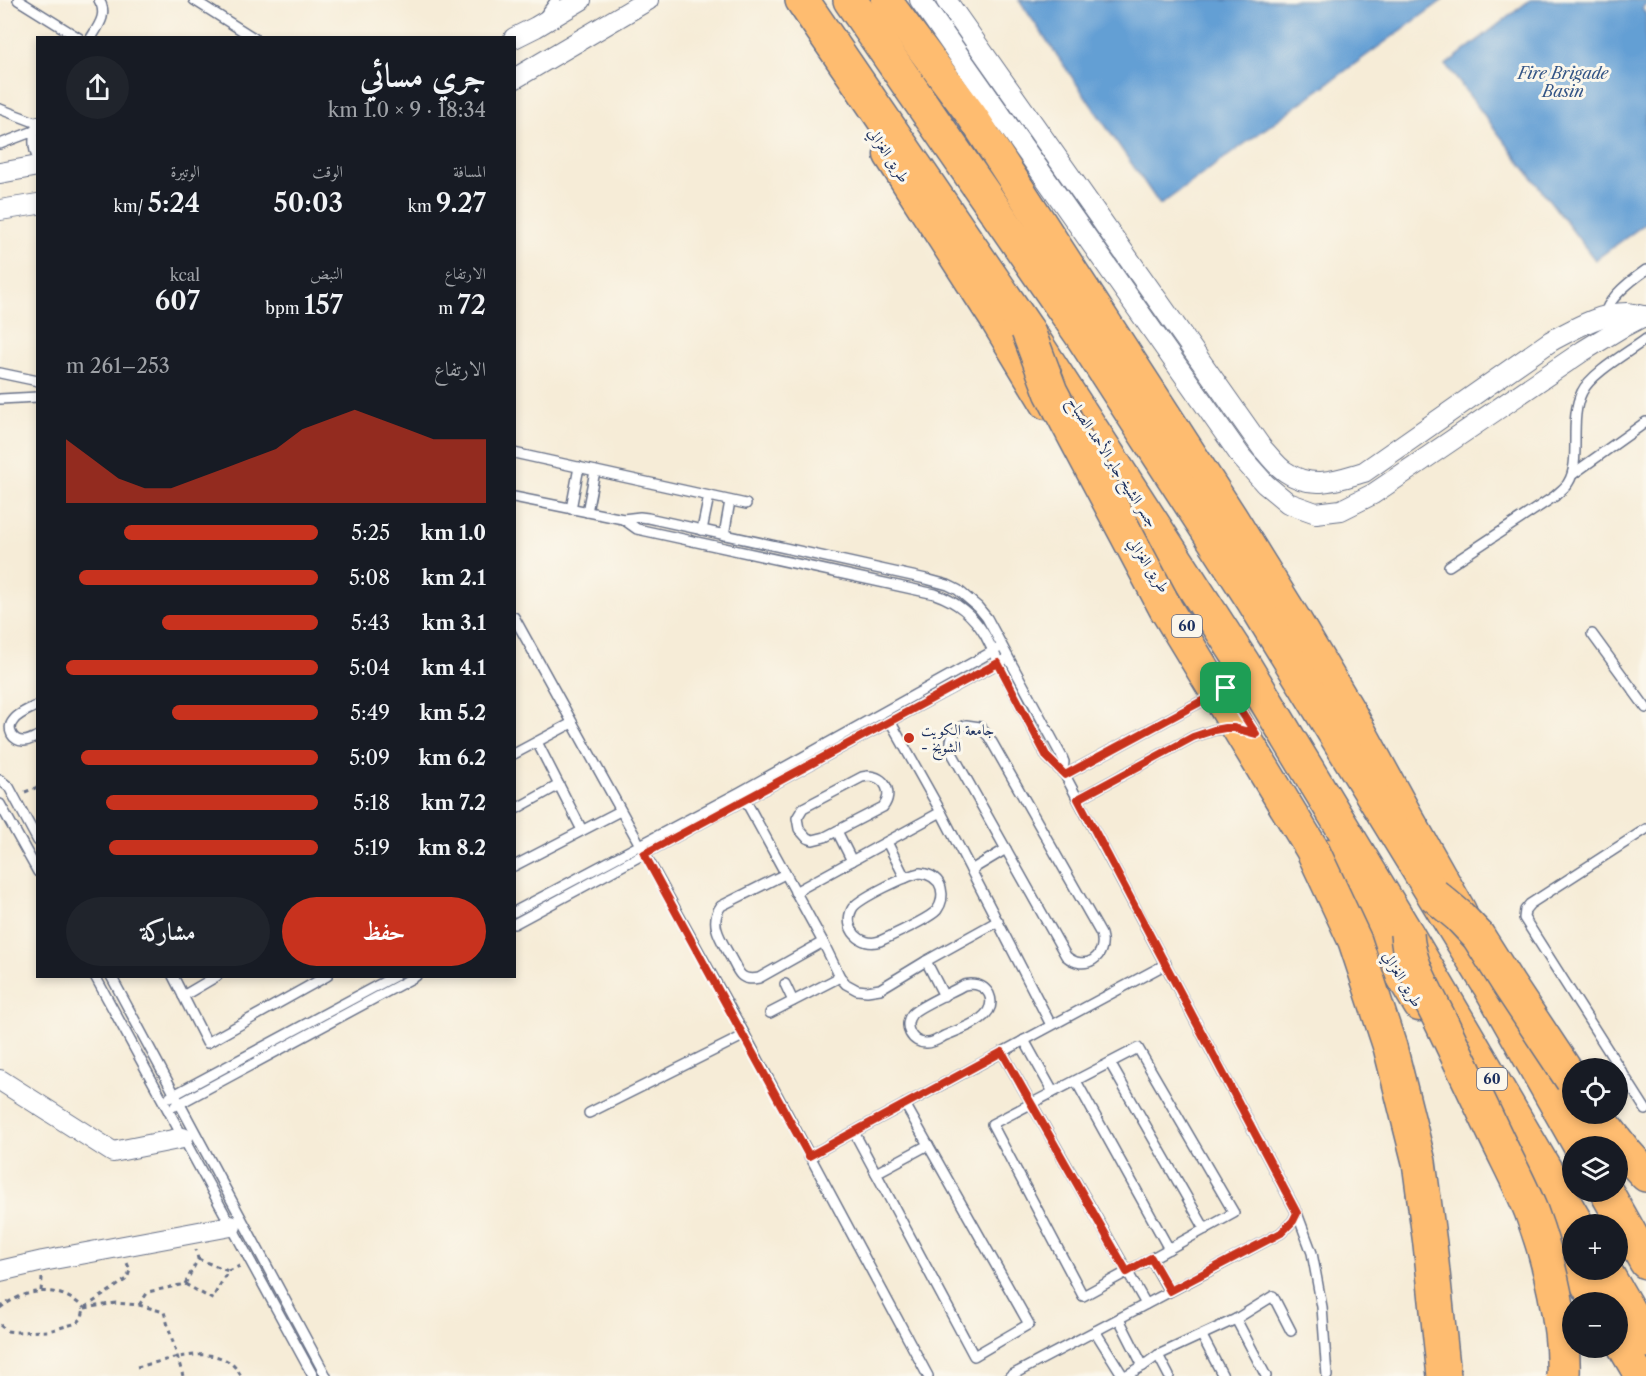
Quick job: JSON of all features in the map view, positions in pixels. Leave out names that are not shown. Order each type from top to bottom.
[{"type":"highway","name":"جسر الشيخ جابر الأحمد الصباح","points":[[802,0],[1028,331],[1243,663],[1407,934]]},
{"type":"highway","points":[[850,0],[1080,333],[1254,602],[1489,986],[1574,1136]]},
{"type":"highway","points":[[1028,331],[1051,392],[1155,588],[1312,849],[1355,941],[1390,1047],[1419,1162],[1444,1376]]},
{"type":"highway","points":[[1434,895],[1478,936],[1562,1065]]},
{"type":"highway","points":[[1407,934],[1408,949],[1413,965],[1532,1213],[1551,1277],[1560,1319],[1563,1376]]},
{"type":"highway","name":"طريق الغزالي","points":[[1407,934],[1571,1214]]},
{"type":"highway","points":[[1603,1124],[1646,1175]]},
{"type":"highway","points":[[1612,1202],[1646,1262]]},
{"type":"highway","points":[[1610,1280],[1646,1341]]},
{"type":"main road","name":"طريق الغزالي","points":[[787,0],[994,318],[1069,442],[1256,734],[1562,1245]]},
{"type":"main road","points":[[886,0],[972,116],[1238,526],[1351,713],[1408,819],[1562,1086]]},
{"type":"main road","points":[[1628,1201],[1646,1233]]},
{"type":"main road","points":[[1628,1356],[1640,1376]]},
{"type":"street","points":[[516,37],[580,0]]},
{"type":"street","points":[[516,78],[648,0]]},
{"type":"street","points":[[920,0],[1242,458],[1265,484],[1288,503],[1316,513],[1341,510],[1373,494],[1583,351],[1607,326],[1629,313],[1645,316]]},
{"type":"street","points":[[946,0],[1263,448],[1284,471],[1302,481],[1331,482],[1364,472],[1551,341],[1586,324],[1607,326]]},
{"type":"street","points":[[0,173],[36,166]]},
{"type":"street","points":[[0,210],[36,204]]},
{"type":"street","points":[[0,1080],[113,1152],[183,1138]]},
{"type":"street","points":[[0,1271],[231,1226]]},
{"type":"lane","points":[[18,0],[76,36]]},
{"type":"lane","points":[[92,36],[103,16],[99,0]]},
{"type":"lane","points":[[194,0],[244,34]]},
{"type":"lane","points":[[536,27],[556,0]]},
{"type":"lane","points":[[0,109],[36,125]]},
{"type":"lane","points":[[0,144],[36,125]]},
{"type":"lane","points":[[36,125],[34,143],[36,151]]},
{"type":"lane","points":[[1607,326],[1606,309],[1616,296],[1646,270]]},
{"type":"lane","points":[[1573,474],[1576,415],[1578,401],[1583,390],[1605,369],[1646,339]]},
{"type":"lane","points":[[0,373],[36,381]]},
{"type":"lane","points":[[0,399],[36,397]]},
{"type":"lane","points":[[1449,566],[1555,496],[1568,483],[1573,474],[1646,422]]},
{"type":"lane","points":[[516,453],[746,504]]},
{"type":"lane","points":[[571,508],[579,467]]},
{"type":"lane","points":[[587,512],[595,471]]},
{"type":"lane","points":[[702,530],[709,496]]},
{"type":"lane","points":[[516,497],[623,519],[648,518],[948,585],[968,597],[987,618],[1062,757],[1064,773]]},
{"type":"lane","points":[[724,535],[730,501]]},
{"type":"lane","points":[[623,519],[637,529],[935,594],[965,610],[980,626],[1047,757],[1064,773],[1297,1213],[1312,1253],[1322,1306],[1326,1376]]},
{"type":"lane","points":[[1592,634],[1646,708]]},
{"type":"lane","points":[[519,637],[572,723],[745,1035],[928,1376]]},
{"type":"lane","points":[[516,923],[1002,646]]},
{"type":"lane","points":[[743,795],[1008,658]]},
{"type":"lane","points":[[1064,773],[1226,688]]},
{"type":"lane","points":[[36,706],[14,718],[10,726],[12,735],[18,741],[26,742],[36,737]]},
{"type":"lane","points":[[890,721],[941,812],[1052,1025]]},
{"type":"lane","points":[[516,753],[572,723]]},
{"type":"lane","points":[[966,725],[980,727],[989,737],[1101,934],[1102,948],[1095,959],[1077,963],[1066,956],[1006,849],[952,753],[950,742],[952,737],[966,725]]},
{"type":"lane","points":[[1078,799],[1193,737],[1225,728],[1256,734]]},
{"type":"lane","points":[[537,742],[582,831]]},
{"type":"lane","points":[[873,776],[883,781],[888,792],[887,803],[884,807],[837,831],[819,839],[807,838],[797,824],[799,812],[808,804],[862,777],[873,776]]},
{"type":"lane","points":[[0,780],[9,787],[36,837]]},
{"type":"lane","points":[[516,809],[559,785]]},
{"type":"lane","points":[[743,795],[840,977],[846,984],[857,990],[880,989],[998,921]]},
{"type":"lane","points":[[0,804],[36,868]]},
{"type":"lane","points":[[516,865],[620,811]]},
{"type":"lane","points":[[795,892],[941,812]]},
{"type":"lane","points":[[1646,829],[1530,904],[1525,910],[1524,918],[1646,1110]]},
{"type":"lane","points":[[837,831],[852,861]]},
{"type":"lane","points":[[887,842],[905,878]]},
{"type":"lane","points":[[971,870],[1006,849]]},
{"type":"lane","points":[[516,911],[642,850]]},
{"type":"lane","points":[[920,873],[936,880],[940,885],[942,897],[938,908],[928,916],[881,940],[868,942],[856,936],[849,924],[851,910],[855,904],[905,878],[920,873]]},
{"type":"lane","points":[[785,874],[721,906],[716,915],[716,931],[740,975],[750,979],[763,976],[823,942]]},
{"type":"lane","points":[[926,961],[944,996]]},
{"type":"lane","points":[[809,1156],[1166,964]]},
{"type":"lane","points":[[770,1013],[840,977]]},
{"type":"lane","points":[[96,978],[313,1376]]},
{"type":"lane","points":[[112,978],[326,1376]]},
{"type":"lane","points":[[174,978],[207,1043],[323,978]]},
{"type":"lane","points":[[183,996],[214,978]]},
{"type":"lane","points":[[177,1099],[389,978]]},
{"type":"lane","points":[[165,1105],[412,978]]},
{"type":"lane","points":[[785,984],[793,1001]]},
{"type":"lane","points":[[976,984],[990,996],[990,1008],[983,1018],[932,1042],[916,1040],[909,1032],[910,1016],[914,1011],[944,996],[964,985],[976,984]]},
{"type":"lane","points":[[589,1113],[745,1035]]},
{"type":"lane","points":[[1024,1040],[1053,1092]]},
{"type":"lane","points":[[1138,1048],[1234,1214],[1083,1296],[992,1124],[1053,1092],[1138,1048]]},
{"type":"lane","points":[[1002,1052],[1146,1304]]},
{"type":"lane","points":[[1110,1063],[1205,1229]]},
{"type":"lane","points":[[1076,1081],[1169,1249]]},
{"type":"lane","points":[[854,1132],[974,1356],[1029,1324],[905,1104]]},
{"type":"lane","points":[[876,1173],[928,1145]]},
{"type":"lane","points":[[1010,1376],[1281,1233],[1293,1221],[1297,1213]]},
{"type":"lane","points":[[1151,1258],[1170,1291]]},
{"type":"lane","points":[[1095,1331],[1124,1376],[1158,1355],[1236,1319],[1273,1296],[1292,1331]]},
{"type":"lane","points":[[1119,1318],[1143,1366]]},
{"type":"lane","points":[[1236,1319],[1266,1376]]},
{"type":"lane","points":[[1202,1336],[1223,1376]]},
{"type":"lane","points":[[1158,1355],[1169,1376]]},
{"type":"path","points":[[0,1325],[8,1331],[15,1332],[49,1331],[77,1323],[82,1318],[84,1308],[127,1279],[130,1270],[121,1248]]},
{"type":"path","points":[[138,1305],[148,1292],[186,1284],[212,1299],[228,1271],[198,1259],[186,1284]]},
{"type":"path","points":[[0,1308],[11,1299],[29,1292],[44,1291],[76,1301],[84,1308]]},
{"type":"path","points":[[84,1308],[116,1303],[138,1305],[164,1312],[183,1376]]},
{"type":"path","points":[[137,1367],[211,1354],[234,1364],[242,1376]]},
{"type":"water","points":[[1019,0],[1443,0],[1160,205]]},
{"type":"water","name":"Fire Brigade Basin","points":[[1530,0],[1646,0],[1642,8],[1646,14],[1646,223],[1595,260],[1446,65]]},
{"type":"place","name":"جامعة الكويت - الشويخ","points":[[909,738]]},
{"type":"route","points":[[998,663],[1047,757],[1065,775],[1226,688],[1256,734],[1225,728],[1193,737],[1078,799],[1297,1213],[1287,1228],[1170,1291],[1151,1258],[1127,1272],[1002,1052],[809,1156],[745,1035],[644,854],[998,663]]}]
